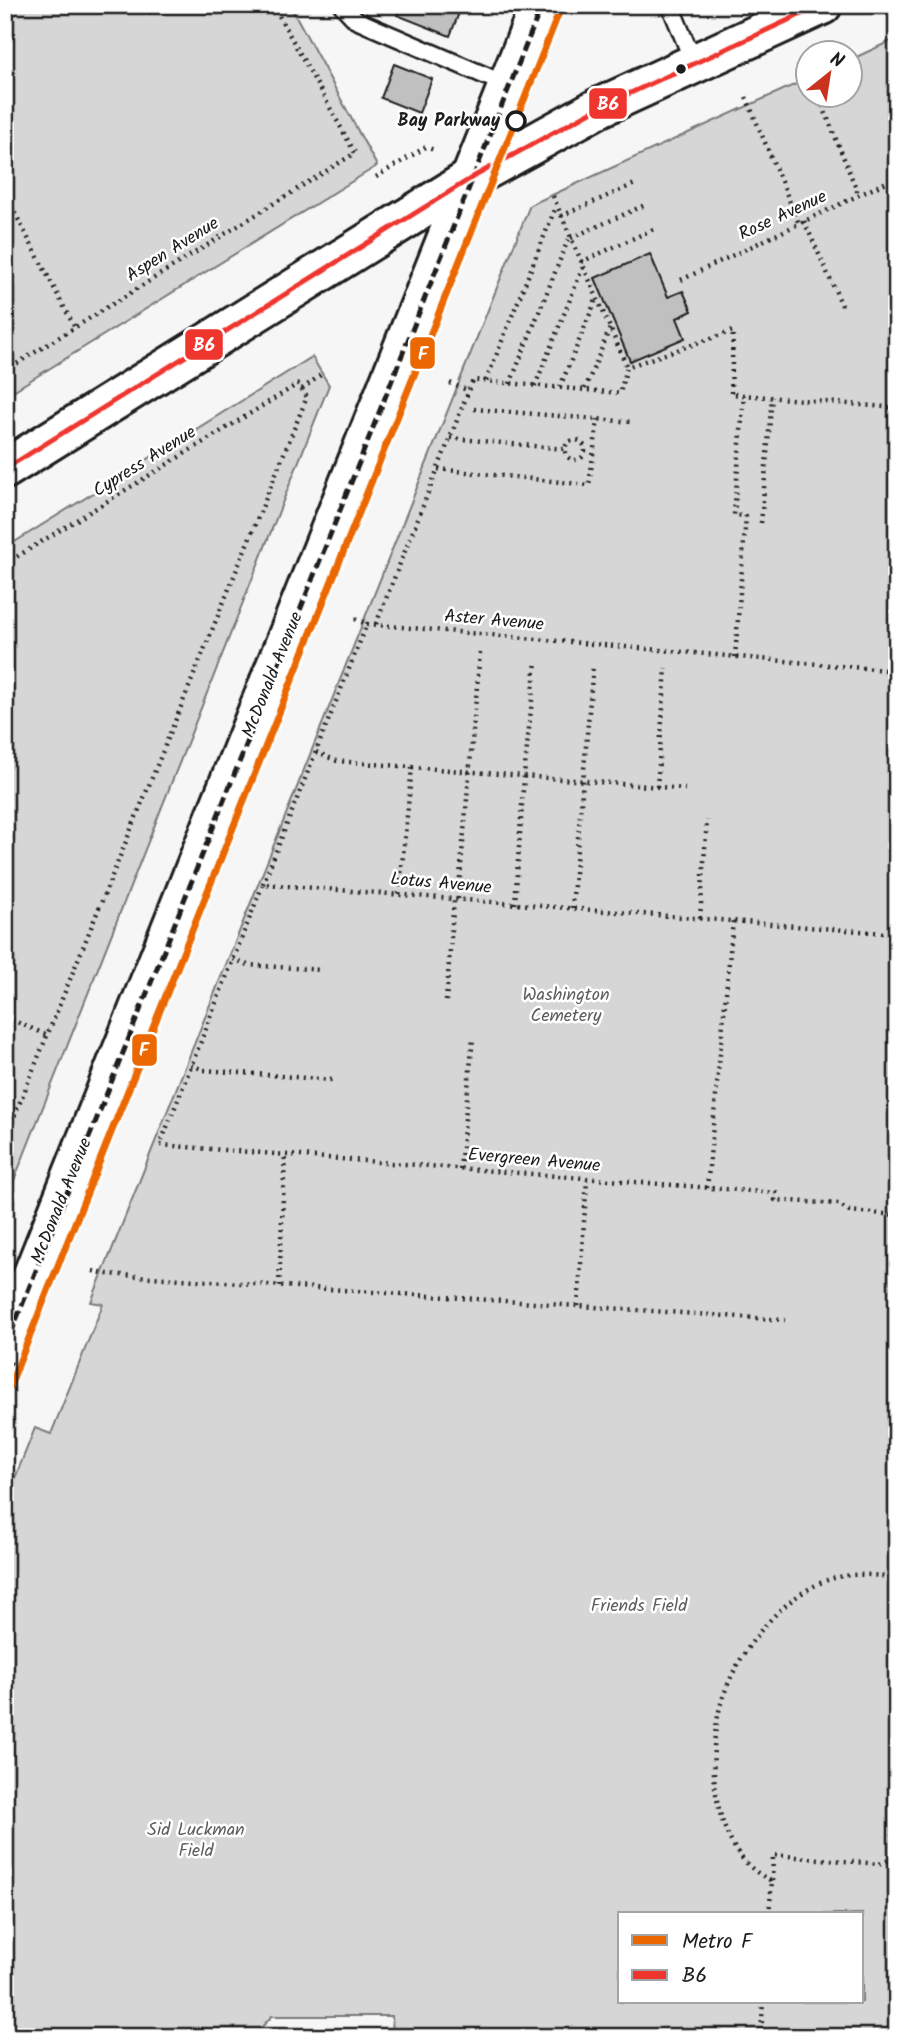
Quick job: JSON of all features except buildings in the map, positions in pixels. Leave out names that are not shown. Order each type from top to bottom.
[{"type":"main road","name":"McDonald Avenue","points":[[5,1344],[540,5]]},
{"type":"main road","points":[[5,469],[473,177],[598,108],[822,5]]},
{"type":"lane","points":[[342,5],[356,20],[507,85]]},
{"type":"lane","points":[[670,5],[694,63]]},
{"type":"path","name":"Aspen Avenue","points":[[5,371],[355,153],[273,5]]},
{"type":"path","points":[[746,97],[844,310]]},
{"type":"path","points":[[824,108],[859,196]]},
{"type":"path","points":[[376,177],[426,147],[437,151]]},
{"type":"path","name":"Rose Avenue","points":[[681,280],[897,177]]},
{"type":"path","points":[[561,216],[635,184]]},
{"type":"path","points":[[5,194],[75,328]]},
{"type":"path","points":[[376,624],[473,380],[620,393],[627,367],[553,196]]},
{"type":"path","points":[[510,384],[570,237],[645,205]]},
{"type":"path","points":[[486,382],[557,208]]},
{"type":"path","points":[[536,386],[582,265],[656,228]]},
{"type":"path","points":[[560,387],[597,297]]},
{"type":"path","points":[[585,389],[610,328]]},
{"type":"path","points":[[627,367],[733,331],[731,394],[897,408]]},
{"type":"path","points":[[5,1139],[306,397],[302,390],[322,374]]},
{"type":"path","points":[[450,383],[469,391]]},
{"type":"path","name":"Cypress Avenue","points":[[5,564],[299,384],[302,390]]},
{"type":"path","points":[[735,657],[746,516],[734,514],[744,395]]},
{"type":"path","points":[[761,523],[772,397]]},
{"type":"path","points":[[474,408],[632,422]]},
{"type":"path","points":[[438,469],[589,485],[598,419]]},
{"type":"path","points":[[450,438],[565,449]]},
{"type":"path","points":[[576,439],[582,442],[586,451],[583,457],[574,460],[566,454],[565,449],[569,442],[576,439]]},
{"type":"path","points":[[586,451],[594,451]]},
{"type":"path","points":[[332,1080],[204,1070],[191,1065],[367,624],[355,619]]},
{"type":"path","name":"Aster Avenue","points":[[367,624],[897,671]]},
{"type":"path","points":[[446,1001],[480,653]]},
{"type":"path","points":[[515,904],[536,661]]},
{"type":"path","points":[[572,908],[593,665]]},
{"type":"path","points":[[657,787],[666,668]]},
{"type":"path","points":[[892,794],[897,744]]},
{"type":"path","points":[[316,752],[337,761],[685,789]]},
{"type":"path","points":[[400,894],[412,767]]},
{"type":"path","points":[[700,918],[707,820]]},
{"type":"path","name":"Lotus Avenue","points":[[263,884],[897,934]]},
{"type":"path","points":[[707,1188],[733,921]]},
{"type":"path","points":[[233,959],[248,965],[323,970]]},
{"type":"path","points":[[5,1017],[47,1035]]},
{"type":"path","points":[[460,1169],[473,1038]]},
{"type":"path","name":"Evergreen Avenue","points":[[191,1065],[160,1145],[776,1194],[775,1200],[839,1203],[849,1211],[897,1215]]},
{"type":"path","points":[[279,1286],[285,1155]]},
{"type":"path","points":[[578,1306],[587,1180]]},
{"type":"path","points":[[93,1271],[785,1320]]},
{"type":"path","points":[[772,1881],[763,1877],[739,1854],[721,1819],[716,1796],[715,1752],[722,1700],[732,1676],[755,1638],[799,1595],[820,1583],[854,1574],[897,1579]]},
{"type":"path","points":[[769,1912],[773,1855],[878,1864],[889,1860],[897,1852]]},
{"type":"path","points":[[761,2037],[763,2004]]},
{"type":"green space","points":[[5,5],[290,5],[377,166],[5,396]]},
{"type":"green space","points":[[897,38],[897,2037],[393,2037],[392,2016],[272,2016],[259,2030],[259,2037],[5,2037],[5,1503],[35,1428],[51,1434],[103,1304],[91,1302],[530,205],[794,85],[794,108],[864,108],[864,53]]},
{"type":"green space","points":[[312,357],[329,385],[5,1203],[5,548]]},
{"type":"railway","points":[[5,1348],[542,5]]},
{"type":"metro line","name":"F","points":[[5,1398],[562,5]]},
{"type":"transit line","name":"B6","points":[[5,469],[473,177],[598,108],[821,5]]},
{"type":"place","name":"Bay Parkway","points":[[516,121]]},
{"type":"park label","name":"Washington Cemetery","points":[[566,1005]]},
{"type":"park label","name":"Friends Field","points":[[639,1606]]},
{"type":"park label","name":"Sid Luckman Field","points":[[196,1840]]}]
